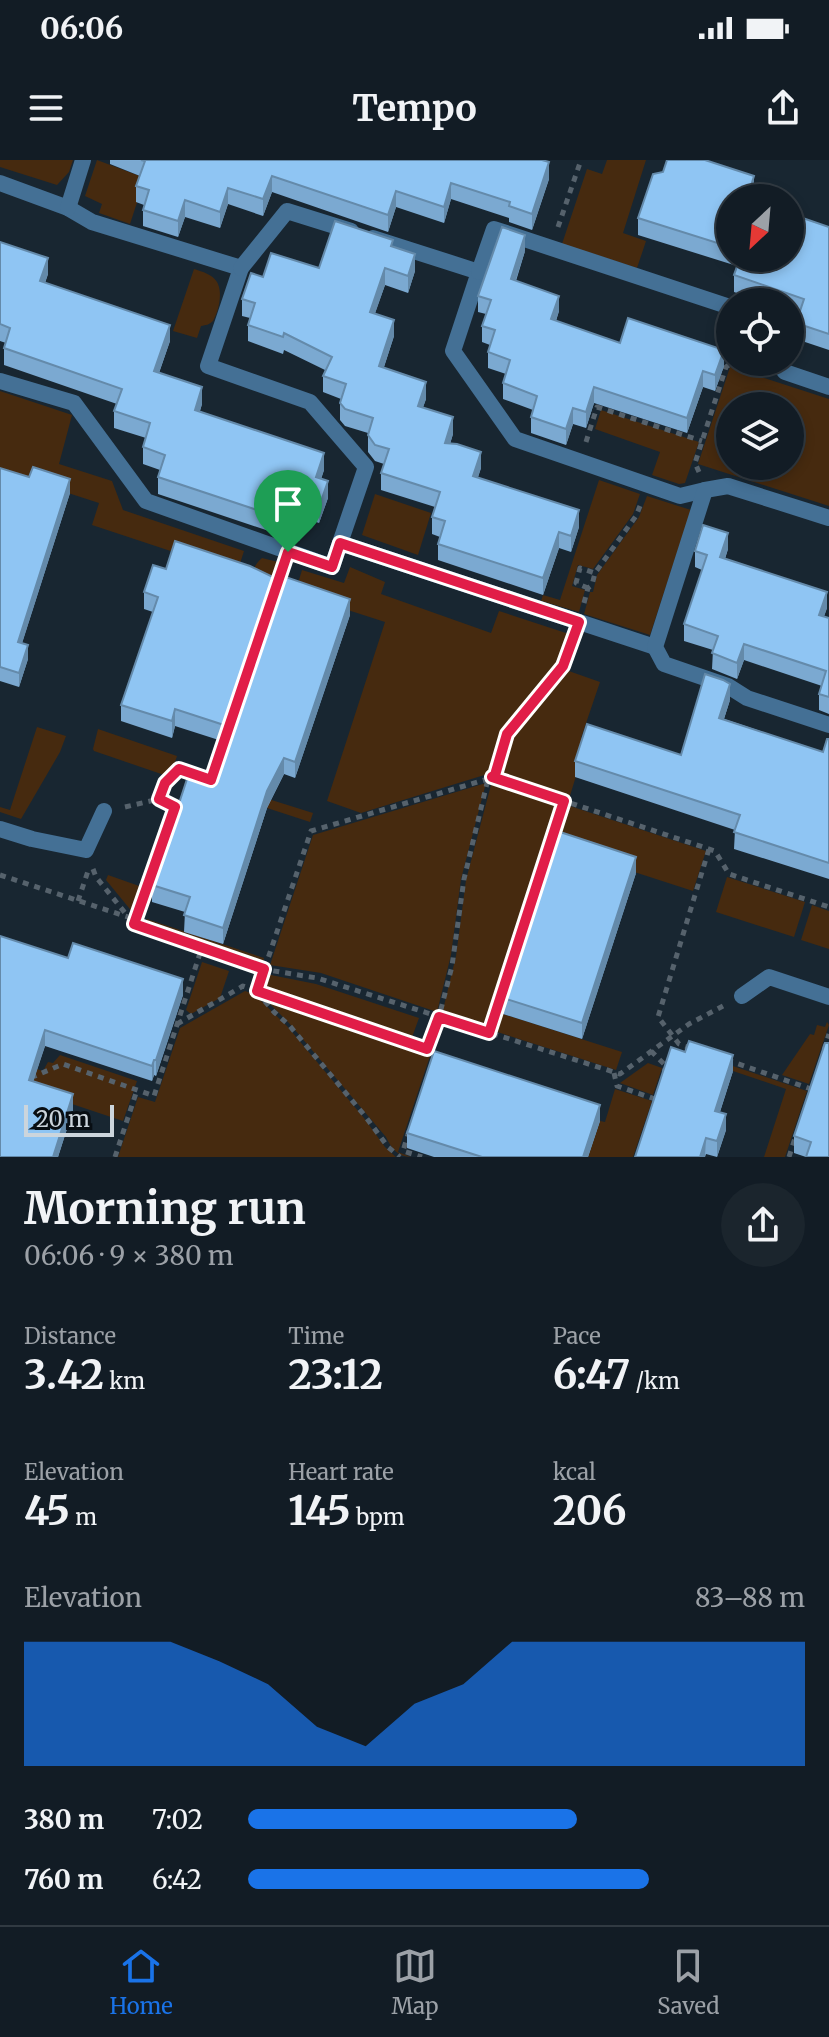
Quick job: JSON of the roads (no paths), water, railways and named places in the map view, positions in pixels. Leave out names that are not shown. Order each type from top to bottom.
[{"type":"street","points":[[68,208],[83,160]]},
{"type":"street","points":[[0,183],[68,208],[92,222],[241,268]]},
{"type":"street","points":[[0,381],[74,403],[146,501],[332,567],[366,467],[310,402],[208,366],[241,268],[287,211],[479,272]]},
{"type":"street","points":[[716,302],[494,229],[453,351],[515,439],[680,496],[728,486],[829,518]]},
{"type":"street","points":[[797,376],[829,387]]},
{"type":"street","points":[[655,647],[707,490]]},
{"type":"street","points":[[340,543],[655,647],[664,664],[728,686],[747,698],[829,725]]},
{"type":"street","points":[[0,829],[86,850],[104,811]]},
{"type":"street","points":[[742,996],[769,977],[829,997]]}]
